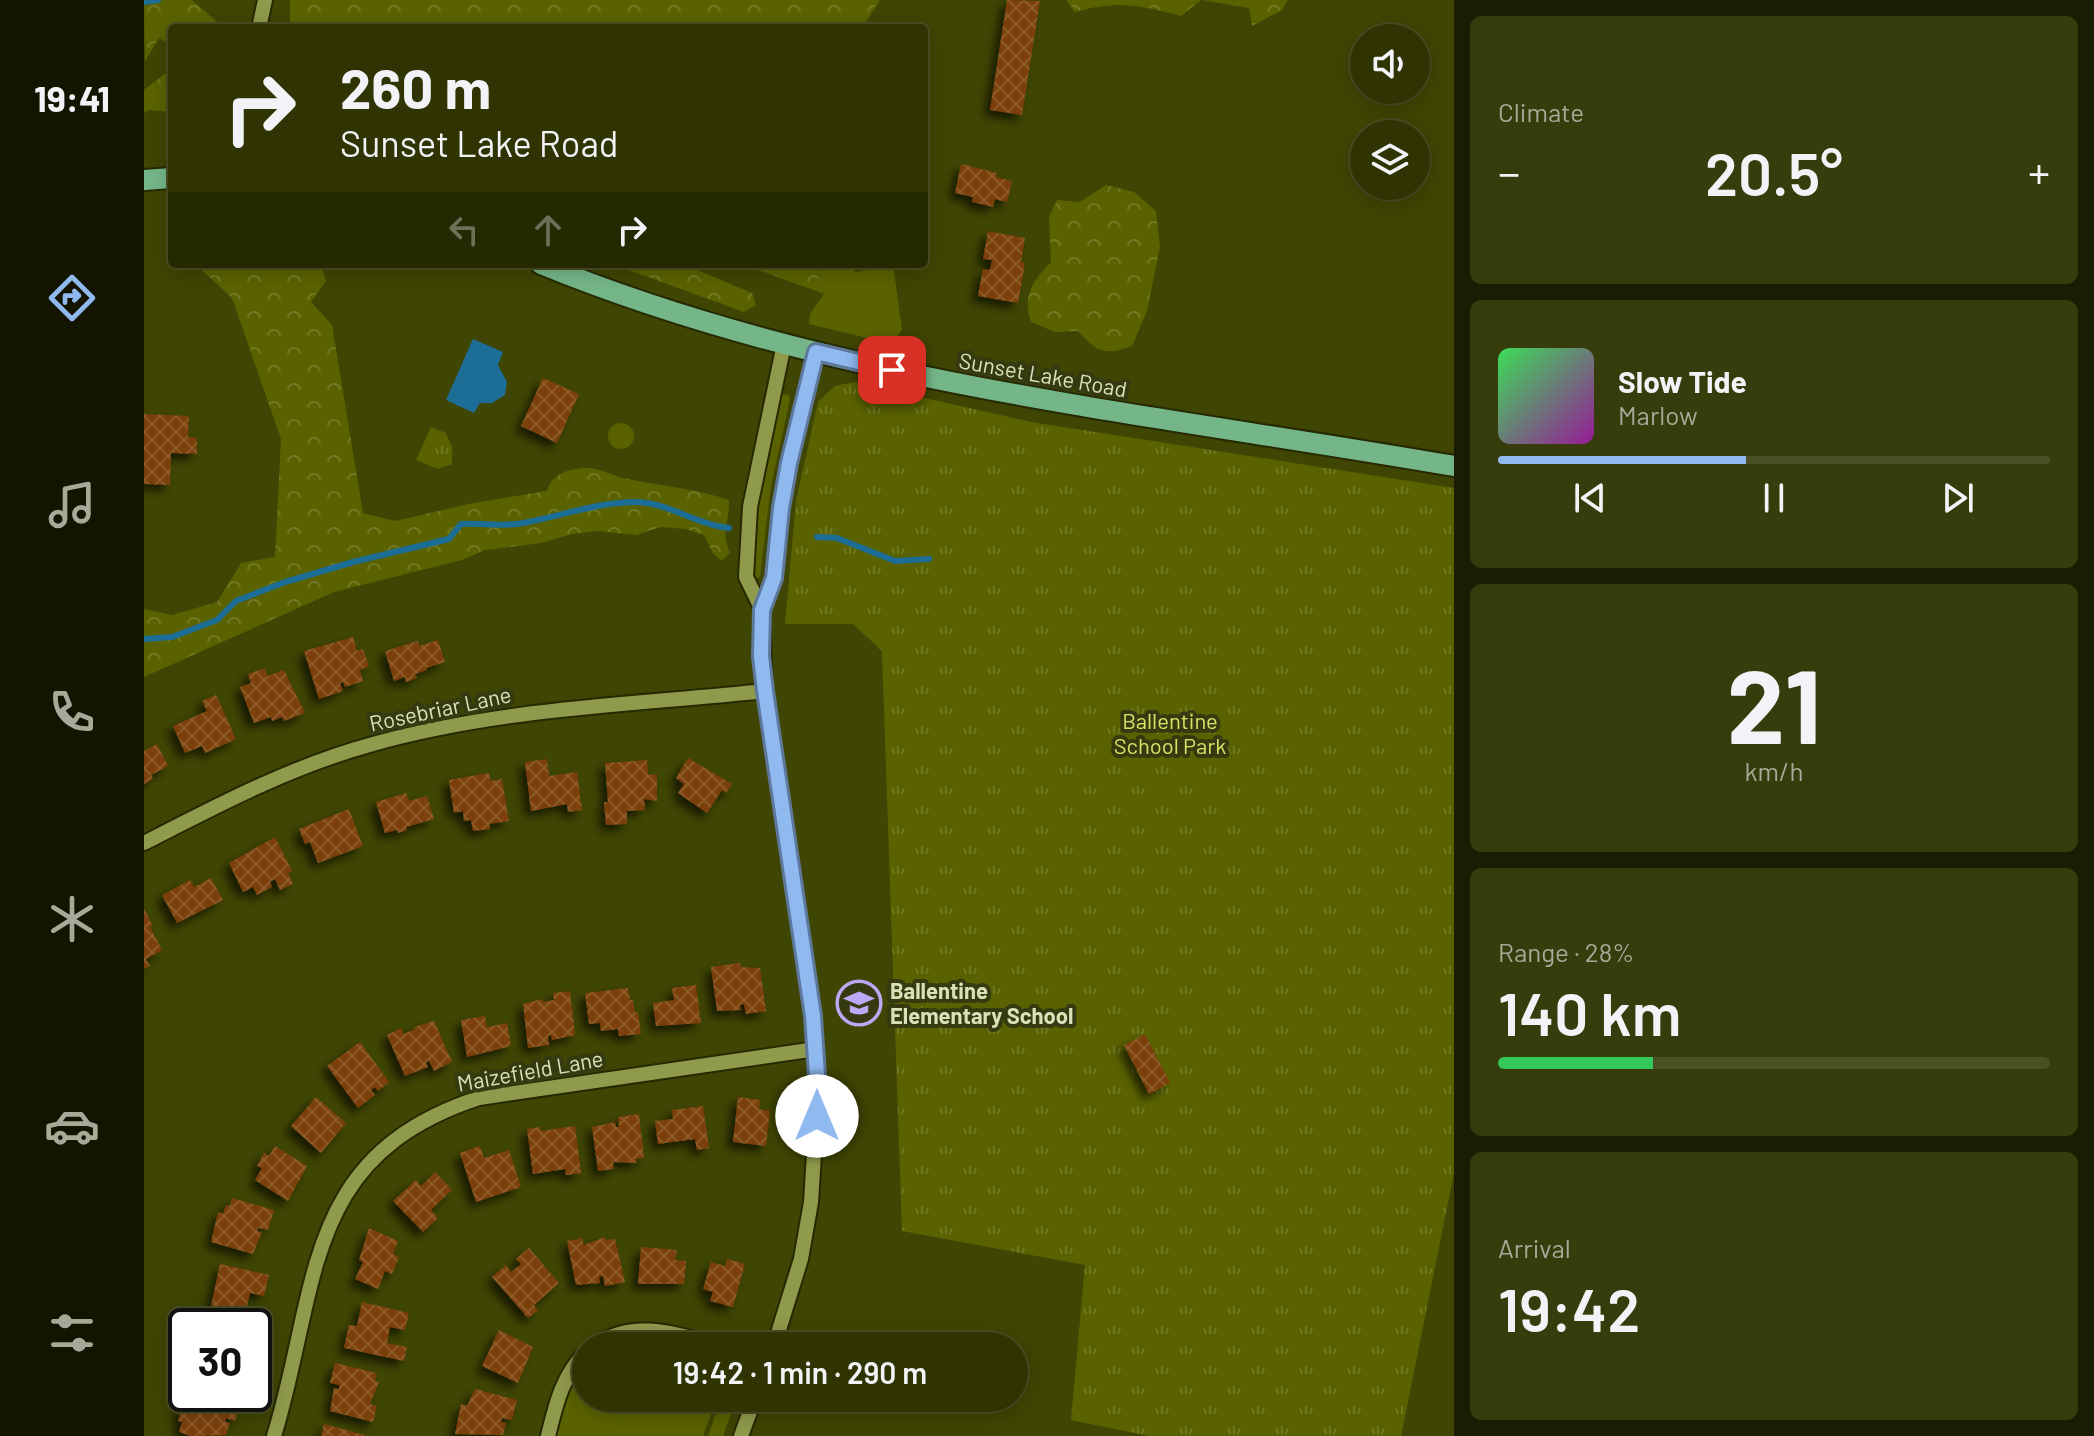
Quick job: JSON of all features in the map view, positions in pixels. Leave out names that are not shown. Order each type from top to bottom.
[{"type":"main road","points":[[144,180],[168,178]]},
{"type":"main road","name":"Sunset Lake Road","points":[[551,268],[676,314],[816,352],[981,390],[1454,466]]},
{"type":"street","points":[[260,24],[265,0]]},
{"type":"street","points":[[762,610],[746,577],[750,507],[784,344]]},
{"type":"street","points":[[778,1332],[801,1259],[811,1202],[817,1129],[816,1049],[765,691],[761,656],[762,610],[774,578],[779,521],[789,463],[816,352]]},
{"type":"street","name":"Rosebriar Lane","points":[[144,843],[230,798],[299,768],[371,744],[442,726],[519,714],[765,691]]},
{"type":"street","name":"Maizefield Lane","points":[[274,1436],[320,1249],[334,1213],[353,1181],[376,1154],[409,1128],[443,1109],[479,1098],[816,1049]]},
{"type":"street","points":[[622,1332],[654,1329],[665,1332]]},
{"type":"street","points":[[548,1436],[560,1389],[572,1368]]},
{"type":"street","points":[[741,1436],[750,1412]]},
{"type":"green space","points":[[144,0],[192,0],[219,24],[168,24],[168,43],[159,38],[145,61]]},
{"type":"green space","points":[[290,0],[880,0],[865,24],[290,24]]},
{"type":"green space","points":[[1066,0],[1201,0],[1181,16],[1128,5],[1075,12]]},
{"type":"green space","points":[[1202,0],[1288,0],[1282,10],[1252,26],[1249,8]]},
{"type":"green space","points":[[168,71],[168,112],[149,110],[144,113],[144,90]]},
{"type":"green space","points":[[1106,185],[1134,192],[1156,211],[1160,247],[1147,311],[1132,346],[1114,351],[1096,348],[1078,331],[1055,332],[1031,322],[1028,304],[1034,282],[1051,262],[1049,217],[1057,200],[1080,202]]},
{"type":"green space","points":[[199,268],[322,268],[326,281],[311,302],[332,325],[363,513],[395,521],[473,503],[547,491],[553,480],[562,473],[592,468],[623,478],[729,500],[726,533],[730,553],[721,561],[712,552],[704,535],[686,529],[661,527],[636,535],[598,531],[485,550],[462,560],[334,592],[144,677],[144,609],[172,615],[217,602],[241,563],[275,557],[281,439],[232,298]]},
{"type":"green space","points":[[623,268],[693,268],[752,293],[756,305],[744,312]]},
{"type":"green space","points":[[753,268],[815,268],[824,294]]},
{"type":"green space","points":[[815,268],[854,268],[855,272],[894,268],[902,330],[893,342],[809,324],[810,314],[824,294]]},
{"type":"green space","name":"Ballentine School Park","points":[[854,382],[1031,422],[1454,488],[1454,1173],[1401,1436],[1149,1436],[1071,1420],[1085,1265],[902,1231],[882,651],[853,624],[785,624],[796,501],[818,402],[835,386]]},
{"type":"green space","points":[[783,394],[789,395],[790,399],[771,486],[760,577],[756,579],[755,541],[762,486],[772,430]]},
{"type":"green space","points":[[621,423],[630,427],[634,436],[630,445],[621,449],[612,445],[608,436],[612,427]]},
{"type":"green space","points":[[431,427],[446,433],[452,447],[452,464],[438,469],[416,460]]},
{"type":"green space","points":[[572,1387],[572,1412],[712,1412],[703,1436],[557,1436]]},
{"type":"green space","points":[[716,1412],[732,1412],[723,1436],[708,1436]]},
{"type":"water","points":[[473,339],[503,352],[498,365],[507,382],[505,395],[492,403],[480,403],[474,413],[446,400]]},
{"type":"building","points":[[1007,0],[1040,1],[1022,115],[990,110]]},
{"type":"building","points":[[961,164],[997,173],[996,177],[1012,181],[1007,202],[995,199],[993,207],[972,202],[973,197],[955,193]]},
{"type":"building","points":[[988,231],[1025,238],[1021,262],[1025,263],[1018,303],[978,296],[983,269],[990,270],[992,260],[983,259]]},
{"type":"building","points":[[543,378],[579,394],[557,443],[521,426]]},
{"type":"building","points":[[144,414],[189,416],[188,437],[197,438],[197,454],[171,453],[170,485],[144,484]]},
{"type":"building","points":[[353,637],[357,651],[363,649],[369,666],[360,670],[363,681],[345,687],[343,682],[340,683],[343,691],[319,699],[304,651]]},
{"type":"building","points":[[438,640],[445,662],[415,674],[417,678],[406,682],[405,677],[394,681],[385,651],[418,641],[419,646]]},
{"type":"building","points":[[265,668],[267,676],[284,670],[305,713],[284,721],[282,717],[272,721],[271,717],[254,723],[240,687],[251,683],[248,674]]},
{"type":"building","points":[[216,695],[236,739],[205,753],[202,746],[185,753],[173,726],[207,711],[202,701]]},
{"type":"building","points":[[157,744],[168,766],[151,775],[153,779],[144,784],[144,751]]},
{"type":"building","points":[[688,758],[732,784],[726,793],[722,790],[707,813],[678,793],[684,784],[676,778]]},
{"type":"building","points":[[547,759],[549,776],[577,772],[582,810],[568,812],[567,804],[531,811],[525,762]]},
{"type":"building","points":[[647,760],[648,775],[657,774],[657,801],[644,799],[645,810],[627,811],[627,824],[606,825],[605,763]]},
{"type":"building","points":[[489,773],[490,781],[502,779],[509,821],[489,824],[490,829],[473,831],[471,820],[464,821],[463,811],[454,813],[449,780]]},
{"type":"building","points":[[406,793],[409,801],[427,796],[434,819],[406,827],[407,830],[398,833],[397,830],[385,833],[376,802]]},
{"type":"building","points":[[349,809],[363,846],[318,863],[310,842],[305,844],[299,829]]},
{"type":"building","points":[[275,837],[292,871],[288,873],[293,884],[280,890],[275,879],[270,882],[272,887],[257,895],[253,887],[243,892],[229,863]]},
{"type":"building","points":[[211,878],[223,900],[177,923],[162,895],[190,880],[194,887]]},
{"type":"building","points":[[144,909],[162,950],[146,959],[150,966],[144,969]]},
{"type":"building","points":[[740,963],[741,967],[760,968],[766,1011],[746,1014],[744,1004],[740,1005],[741,1010],[717,1011],[711,967]]},
{"type":"building","points":[[696,985],[701,1023],[656,1026],[653,1003],[674,1000],[672,988]]},
{"type":"building","points":[[628,988],[635,1013],[638,1012],[641,1034],[619,1036],[618,1029],[601,1031],[600,1023],[589,1024],[585,993]]},
{"type":"building","points":[[570,991],[575,1035],[552,1040],[551,1035],[548,1036],[549,1045],[528,1048],[523,1004],[542,999],[543,1002],[554,1000],[553,993]]},
{"type":"building","points":[[485,1016],[487,1027],[507,1023],[511,1046],[467,1057],[461,1020]]},
{"type":"building","points":[[434,1021],[452,1062],[434,1071],[429,1061],[426,1062],[428,1067],[405,1076],[387,1035],[401,1028],[404,1034],[414,1027]]},
{"type":"building","points":[[1145,1034],[1170,1083],[1149,1094],[1124,1045]]},
{"type":"building","points":[[360,1042],[389,1082],[378,1091],[375,1087],[371,1090],[375,1095],[358,1108],[327,1066]]},
{"type":"building","points":[[316,1097],[346,1123],[321,1153],[291,1126]]},
{"type":"building","points":[[738,1097],[760,1100],[759,1109],[770,1111],[766,1146],[733,1142]]},
{"type":"building","points":[[703,1106],[709,1148],[697,1150],[695,1139],[658,1144],[655,1121],[673,1119],[672,1110]]},
{"type":"building","points":[[639,1114],[644,1158],[636,1159],[637,1163],[613,1162],[614,1169],[598,1171],[592,1127],[615,1122],[619,1127],[618,1117]]},
{"type":"building","points":[[575,1126],[581,1173],[566,1175],[565,1169],[533,1174],[527,1129],[540,1127],[541,1131]]},
{"type":"building","points":[[275,1146],[307,1166],[288,1201],[255,1180],[262,1168],[257,1166],[264,1153],[269,1156]]},
{"type":"building","points":[[480,1146],[484,1158],[509,1150],[521,1187],[476,1202],[460,1153]]},
{"type":"building","points":[[435,1172],[452,1190],[431,1210],[438,1218],[423,1232],[393,1201],[416,1180],[421,1186]]},
{"type":"building","points":[[232,1198],[274,1210],[268,1230],[258,1228],[257,1231],[262,1232],[253,1254],[211,1242],[218,1212],[223,1214]]},
{"type":"building","points":[[369,1228],[398,1241],[393,1254],[399,1257],[392,1274],[385,1271],[378,1289],[355,1279],[363,1262],[359,1260]]},
{"type":"building","points":[[605,1237],[606,1240],[615,1239],[625,1282],[605,1286],[603,1276],[599,1277],[600,1283],[576,1285],[567,1241],[582,1238],[584,1245]]},
{"type":"building","points":[[641,1247],[677,1250],[675,1260],[686,1261],[684,1284],[638,1284]]},
{"type":"building","points":[[529,1248],[559,1283],[534,1305],[538,1310],[528,1318],[492,1277],[506,1265],[511,1272],[521,1264],[516,1259]]},
{"type":"building","points":[[727,1259],[745,1264],[733,1307],[710,1301],[713,1292],[703,1289],[711,1262],[725,1266]]},
{"type":"building","points":[[220,1264],[269,1275],[264,1296],[250,1293],[246,1308],[211,1306]]},
{"type":"building","points":[[362,1302],[409,1313],[405,1330],[390,1327],[387,1343],[407,1347],[404,1361],[344,1348],[349,1325],[357,1326]]},
{"type":"building","points":[[499,1330],[533,1347],[518,1383],[482,1366]]},
{"type":"building","points":[[335,1363],[377,1373],[375,1381],[379,1382],[370,1404],[377,1406],[373,1422],[330,1411],[334,1388],[339,1389],[339,1385],[330,1383]]},
{"type":"building","points":[[475,1389],[517,1400],[512,1420],[502,1418],[501,1422],[506,1423],[503,1435],[455,1434],[461,1404],[467,1406]]},
{"type":"building","points":[[180,1412],[238,1412],[235,1421],[226,1418],[225,1422],[230,1423],[226,1435],[191,1436],[179,1432],[182,1422],[178,1421]]},
{"type":"building","points":[[324,1424],[364,1435],[364,1436],[321,1436]]},
{"type":"waterway","points":[[144,2],[158,0]]},
{"type":"waterway","points":[[144,639],[172,637],[217,620],[236,601],[285,582],[449,539],[461,524],[516,524],[592,507],[633,502],[658,505],[705,523],[729,528]]},
{"type":"waterway","points":[[817,537],[837,538],[895,561],[929,559]]},
{"type":"place","name":"Ballentine Elementary School","points":[[859,1003]]},
{"type":"route","points":[[817,1116],[813,1016],[765,691],[761,656],[762,610],[774,578],[789,463],[816,352],[892,370]]}]
